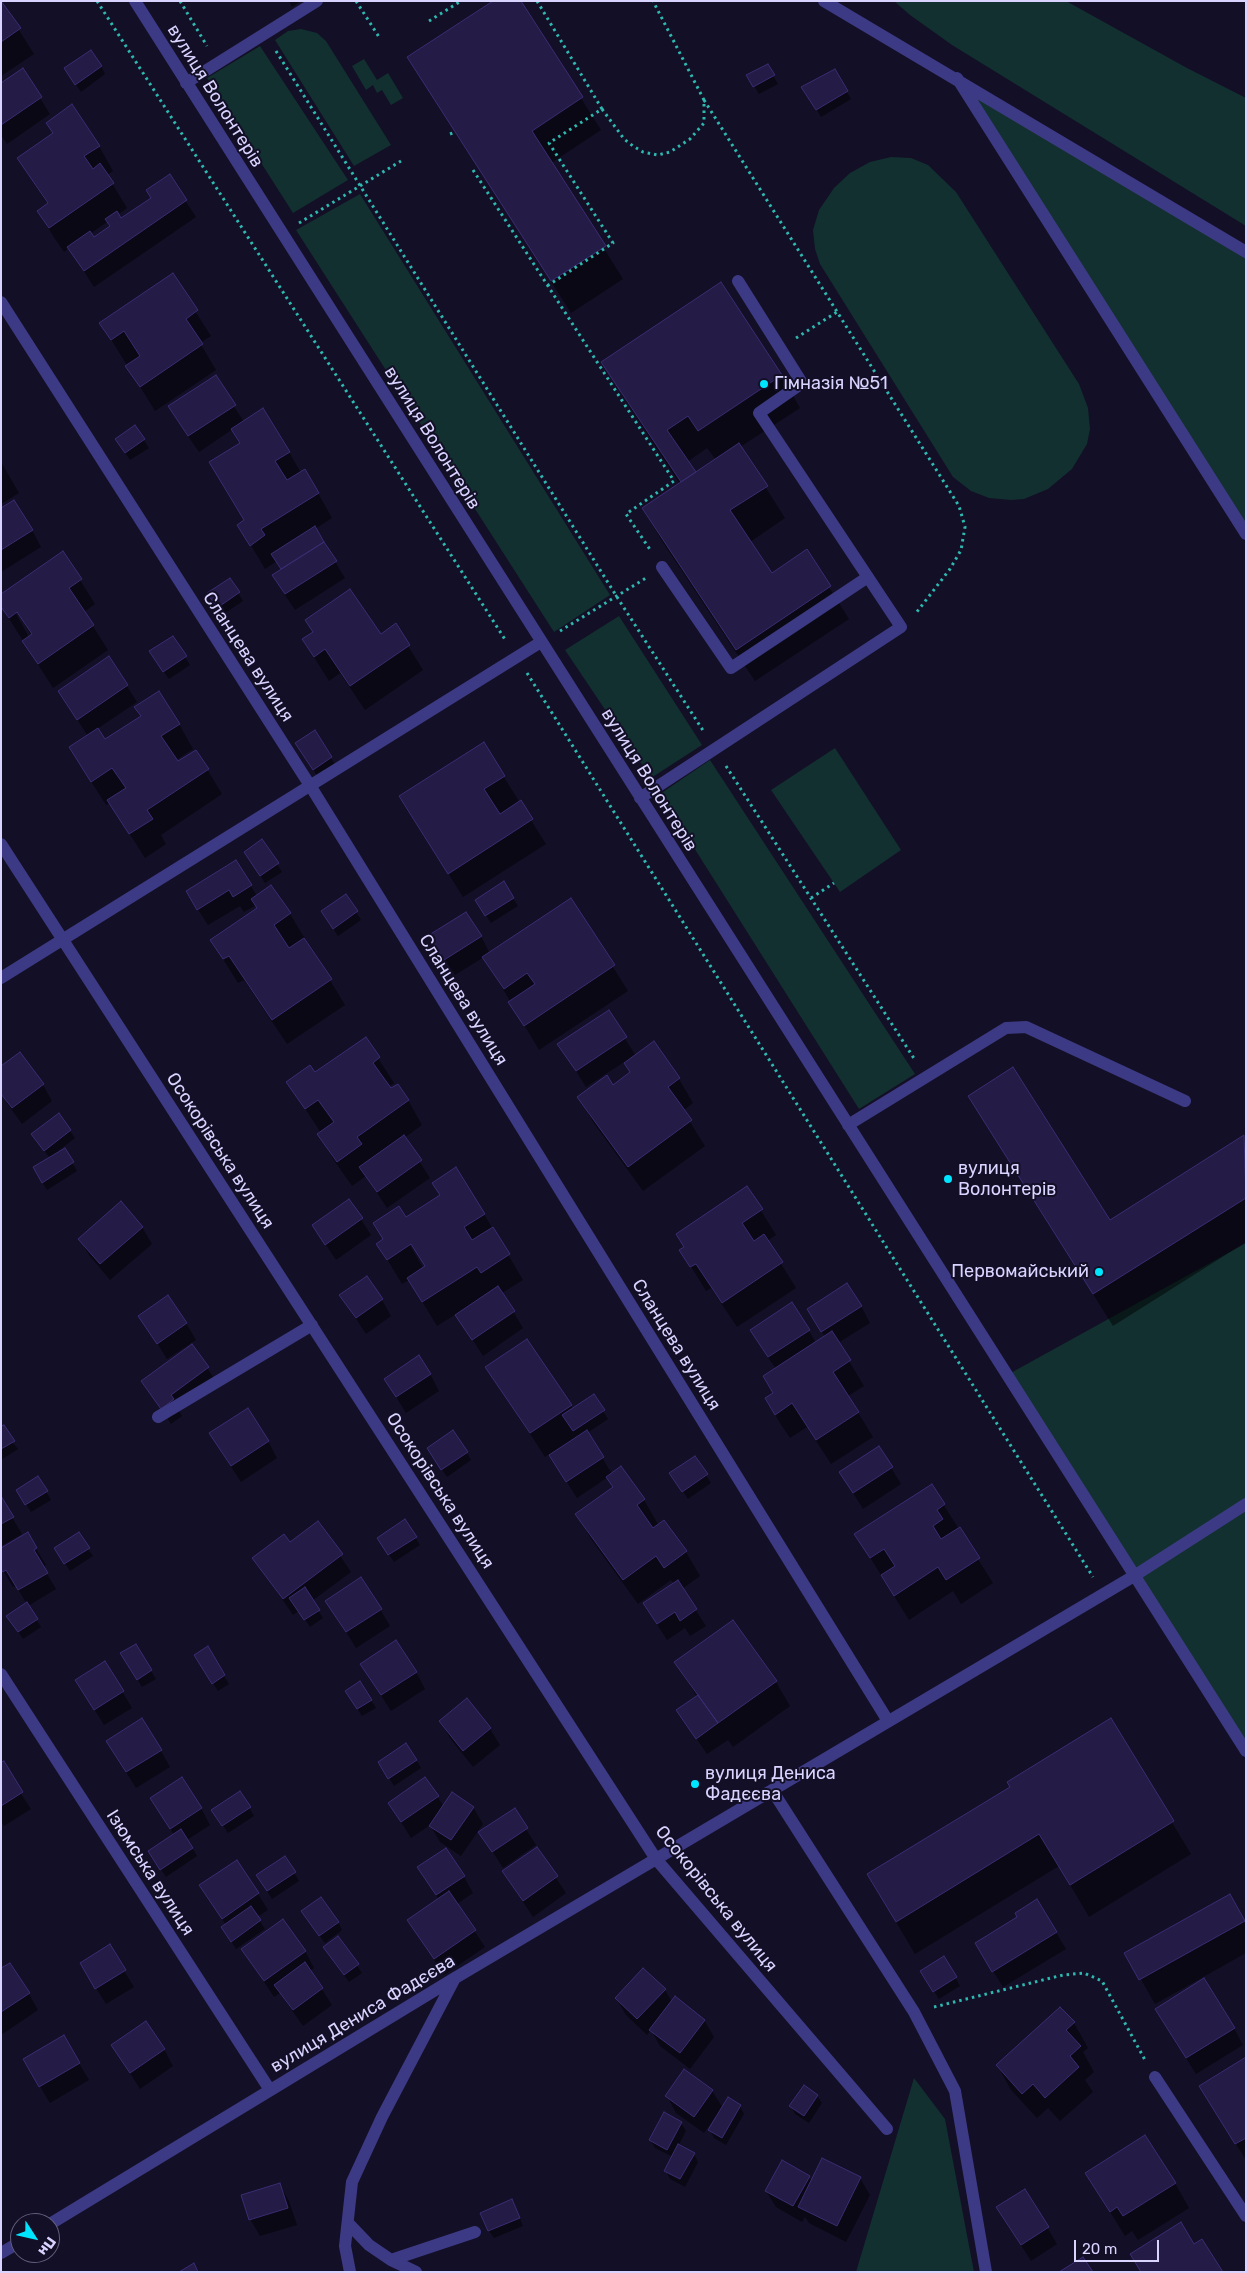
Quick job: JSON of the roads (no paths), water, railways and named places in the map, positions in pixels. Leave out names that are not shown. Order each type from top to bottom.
[{"type":"street","name":"вулиця Волонтерів","points":[[135,1],[281,234],[1246,1751]]},
{"type":"street","points":[[186,83],[317,1]]},
{"type":"street","points":[[824,1],[957,78],[1246,252]]},
{"type":"street","points":[[957,78],[1246,534]]},
{"type":"street","points":[[640,798],[901,627],[758,413],[802,383],[738,282]]},
{"type":"street","name":"Сланцева вулиця","points":[[1,302],[310,787],[888,1722]]},
{"type":"street","points":[[662,568],[731,668],[868,578]]},
{"type":"street","points":[[1,978],[541,642]]},
{"type":"street","name":"Осокорівська вулиця","points":[[1,844],[656,1859],[887,2129]]},
{"type":"street","points":[[848,1124],[1006,1028],[1026,1027],[1186,1101]]},
{"type":"street","points":[[158,1417],[312,1326]]},
{"type":"street","name":"вулиця Дениса Фадєєва","points":[[60,2218],[455,1978],[1134,1576],[1246,1504]]},
{"type":"street","name":"Ізюмська вулиця","points":[[1,1674],[270,2090]]},
{"type":"street","points":[[772,1790],[914,2012],[956,2091],[986,2272]]},
{"type":"street","points":[[350,2272],[346,2246],[352,2182],[382,2117],[455,1978]]},
{"type":"street","points":[[1155,2077],[1246,2216]]},
{"type":"street","points":[[348,2223],[369,2245],[391,2260],[416,2272]]},
{"type":"street","points":[[391,2260],[475,2232]]},
{"type":"place","name":"Гімназія №51","points":[[764,384]]},
{"type":"place","name":"вулиця Волонтерів","points":[[948,1179]]},
{"type":"place","name":"Первомайський","points":[[1099,1272]]},
{"type":"place","name":"вулиця Дениса Фадєєва","points":[[695,1784]]}]
